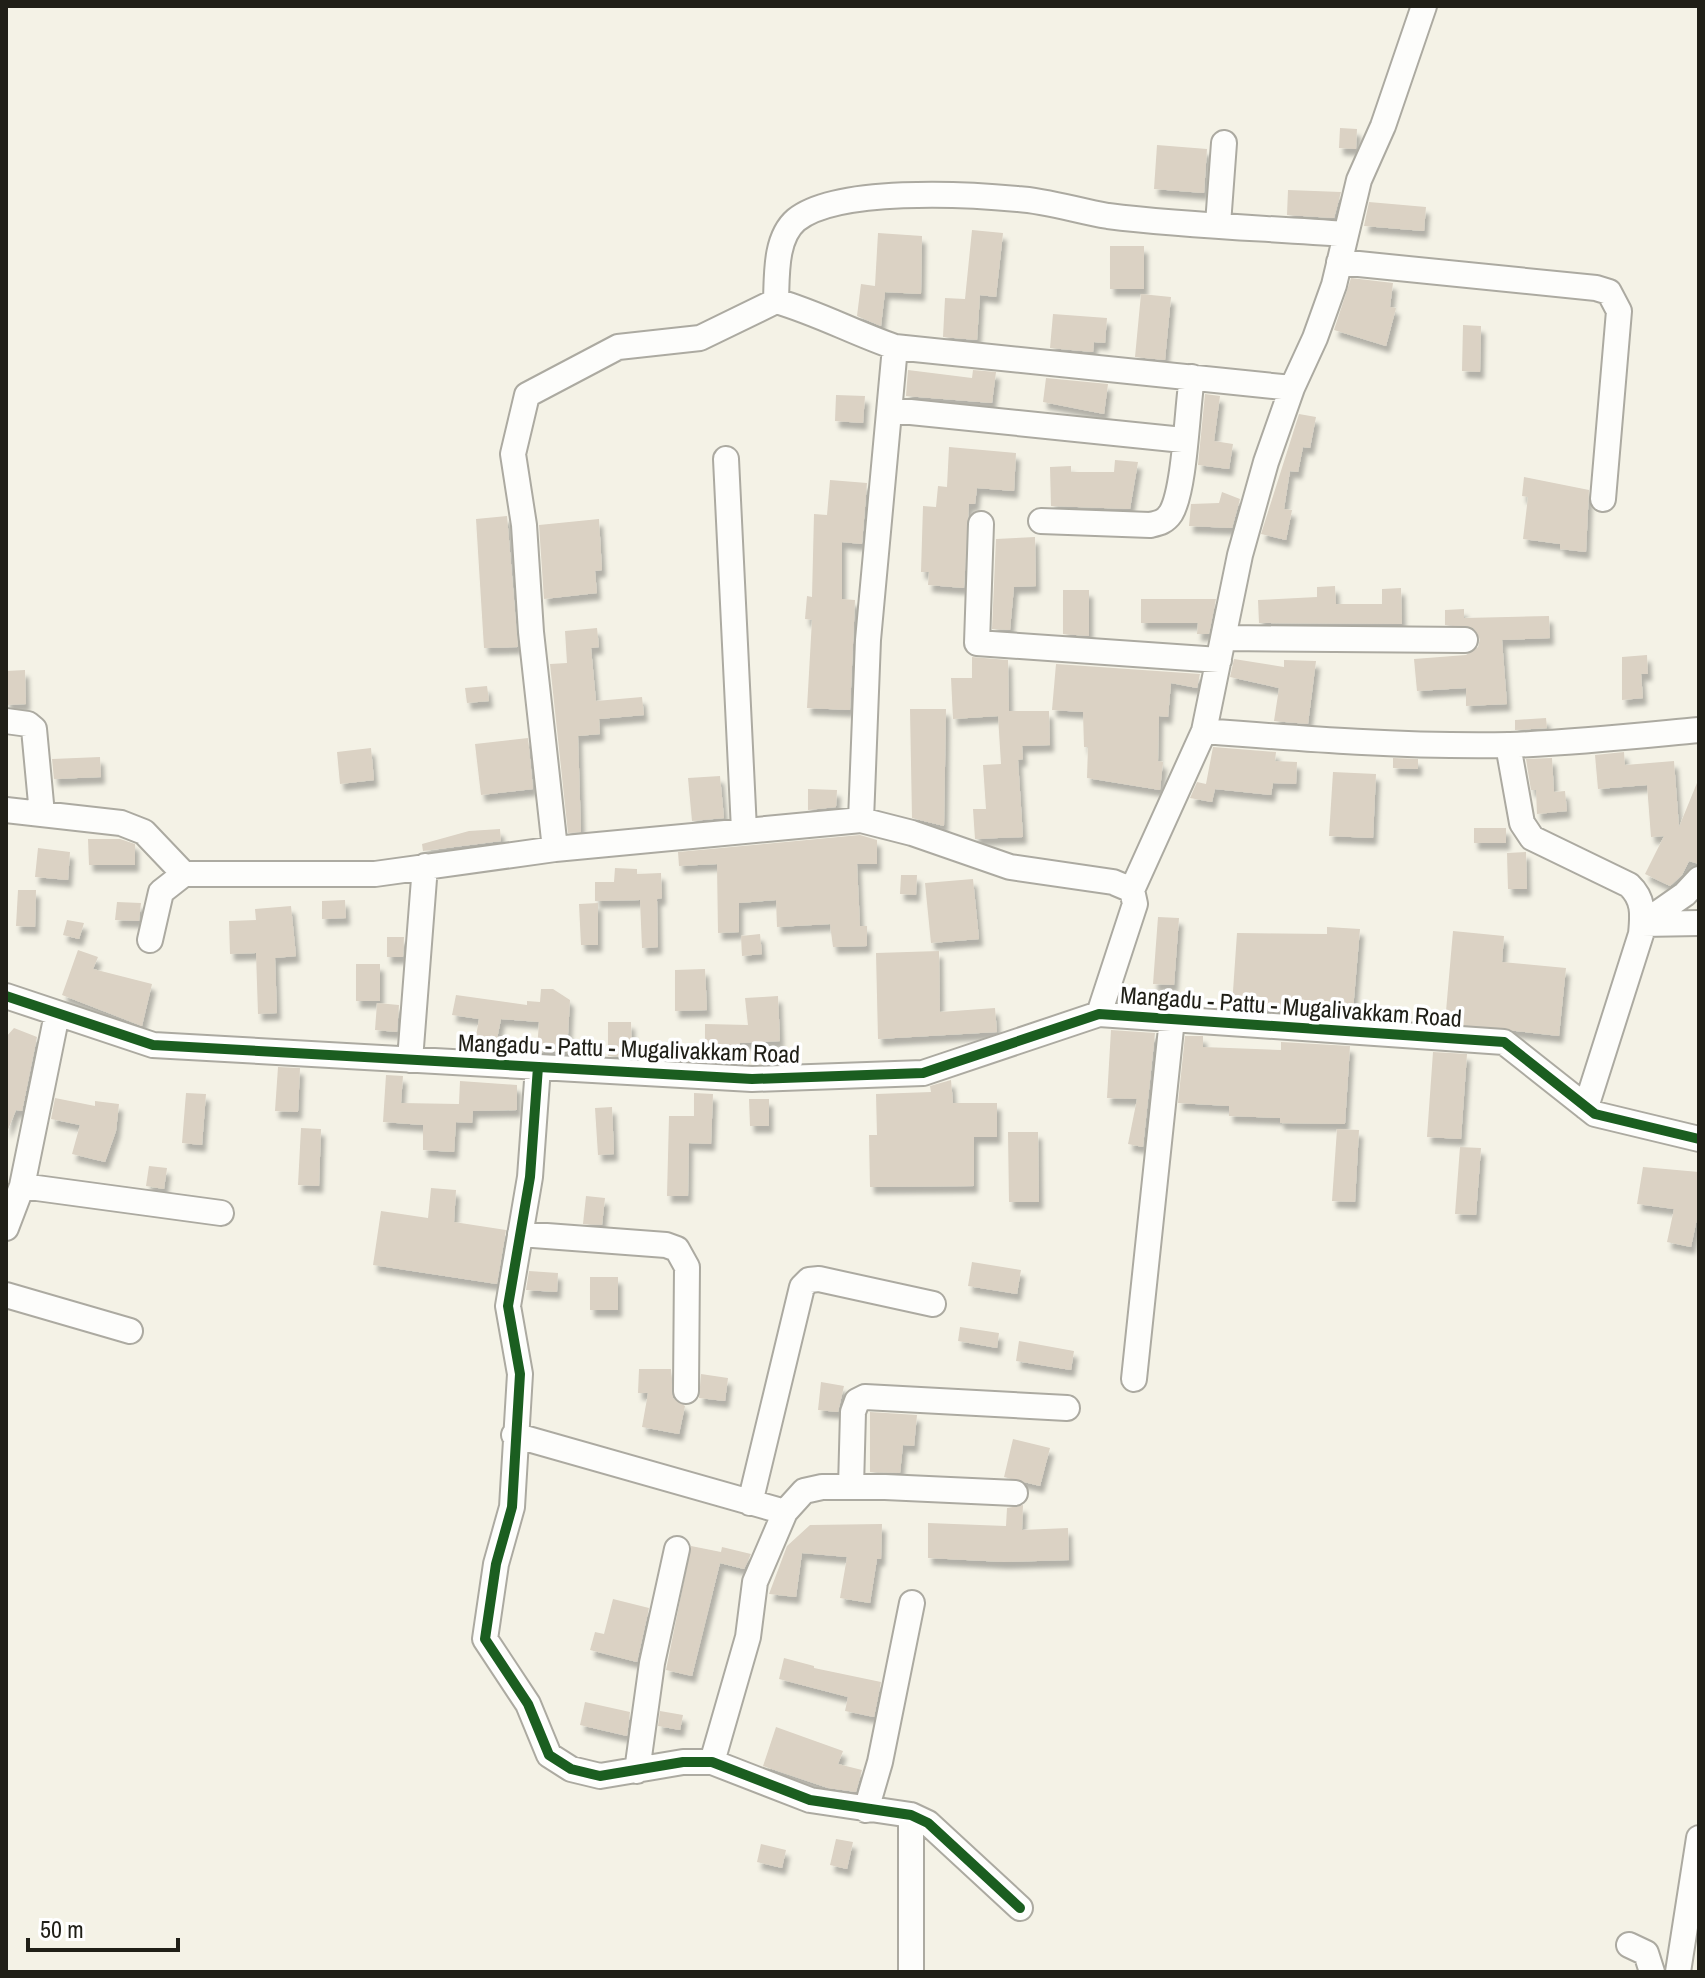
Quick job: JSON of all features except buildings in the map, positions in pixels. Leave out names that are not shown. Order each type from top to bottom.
[{"type":"street","points":[[1099,1014],[1135,904],[1132,890],[1204,731],[1240,555],[1292,388],[1315,338],[1339,262],[1359,180],[1383,126],[1424,6]]},
{"type":"street","points":[[1218,224],[1224,143]]},
{"type":"street","points":[[776,301],[783,238],[796,220],[821,207],[869,197],[1020,199],[1108,216],[1345,234]]},
{"type":"street","points":[[1339,262],[1596,288],[1609,292],[1619,311],[1603,499]]},
{"type":"street","points":[[555,849],[524,525],[513,454],[527,395],[618,347],[700,338],[776,301],[822,314],[849,331],[895,347],[1292,388]]},
{"type":"street","points":[[861,820],[868,640],[895,347]]},
{"type":"street","points":[[1041,521],[1150,525],[1164,522],[1172,512],[1178,490],[1192,377]]},
{"type":"street","points":[[891,410],[1183,440]]},
{"type":"street","points":[[726,459],[744,830]]},
{"type":"street","points":[[981,524],[977,643],[1222,649],[1465,640]]},
{"type":"street","points":[[6,721],[28,724],[34,729],[42,814]]},
{"type":"street","points":[[1204,731],[1391,744],[1508,745],[1596,741],[1699,730]]},
{"type":"street","points":[[1508,745],[1522,823],[1532,838],[1629,885],[1637,892],[1644,911],[1586,1107]]},
{"type":"street","points":[[6,810],[121,823],[144,832],[184,874]]},
{"type":"street","points":[[150,940],[161,892],[184,874],[375,874],[555,849],[861,820],[912,833],[1010,867],[1113,882],[1132,890]]},
{"type":"street","points":[[410,1060],[425,866]]},
{"type":"street","points":[[1642,924],[1685,894],[1699,879]]},
{"type":"street","points":[[1642,924],[1699,923]]},
{"type":"street","name":"Mangadu - Pattu - Mugalivakkam Road","points":[[6,996],[153,1045],[752,1079],[923,1073],[1099,1014],[1504,1042],[1595,1114],[1699,1139]]},
{"type":"street","points":[[6,1228],[22,1186],[57,1014]]},
{"type":"street","points":[[1134,1379],[1172,1019]]},
{"type":"street","points":[[538,1067],[530,1177],[508,1306],[520,1374],[512,1507],[496,1564],[485,1639],[528,1704],[549,1755],[571,1769],[600,1776],[683,1762],[712,1762],[810,1800],[911,1815],[928,1823],[1020,1908]]},
{"type":"street","points":[[22,1186],[221,1213]]},
{"type":"street","points":[[520,1234],[666,1245],[677,1249],[687,1267],[686,1391]]},
{"type":"street","points":[[750,1503],[802,1287],[809,1280],[819,1279],[933,1304]]},
{"type":"street","points":[[6,1295],[130,1331]]},
{"type":"street","points":[[851,1487],[853,1412],[857,1401],[865,1397],[1067,1408]]},
{"type":"street","points":[[514,1435],[785,1512]]},
{"type":"street","points":[[712,1762],[748,1637],[755,1582],[785,1512],[804,1491],[851,1487],[1015,1493]]},
{"type":"street","points":[[637,1771],[652,1663],[677,1549]]},
{"type":"street","points":[[866,1810],[880,1762],[912,1603]]},
{"type":"street","points":[[911,1815],[911,1972]]},
{"type":"street","points":[[1678,1972],[1699,1838]]},
{"type":"street","points":[[1629,1945],[1646,1953],[1652,1972]]},
{"type":"cycle path","points":[[6,996],[153,1045],[752,1079],[923,1073],[1099,1014],[1504,1042],[1595,1114],[1699,1139]]},
{"type":"cycle path","points":[[538,1067],[530,1177],[508,1306],[520,1374],[512,1507],[496,1564],[485,1639],[528,1704],[549,1755],[571,1769],[600,1776],[683,1762],[712,1762],[810,1800],[911,1815],[928,1823],[1020,1908]]}]
